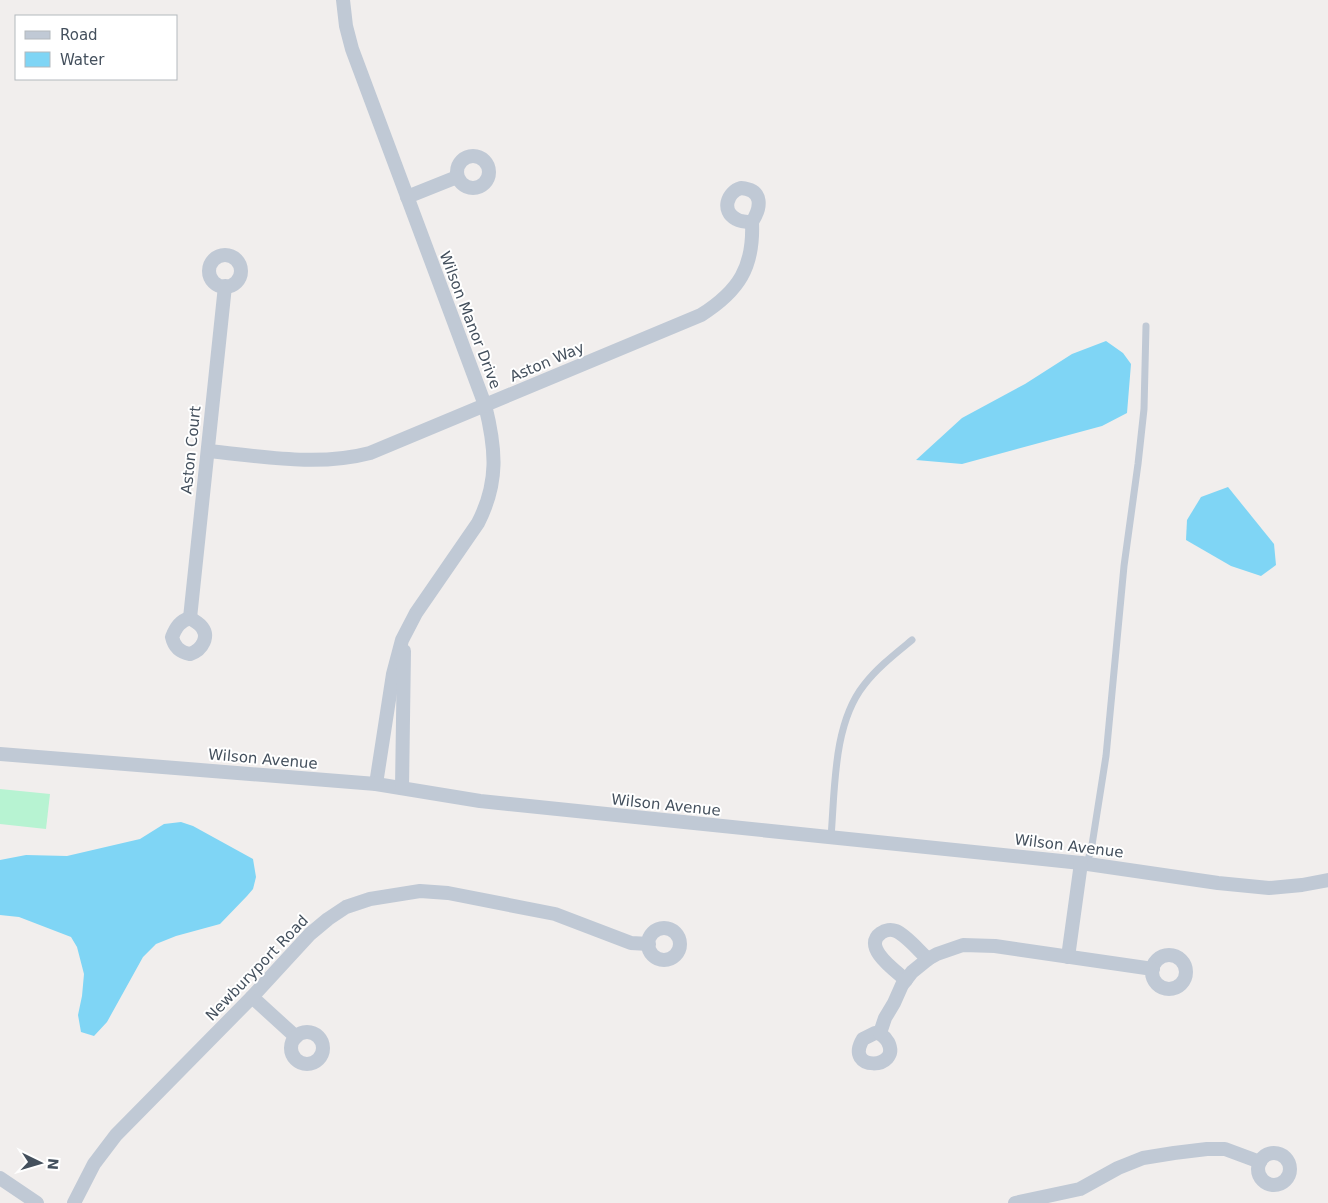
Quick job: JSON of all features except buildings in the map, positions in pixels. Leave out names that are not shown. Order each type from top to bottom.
[{"type":"street","name":"Wilson Manor Drive","points":[[343,0],[346,26],[352,49],[485,405],[493,436],[493,481],[486,509],[416,614],[403,638],[392,674],[376,784]]},
{"type":"street","points":[[407,197],[457,177]]},
{"type":"street","name":"Aston Way","points":[[208,451],[315,460],[350,458],[370,453],[701,315],[717,305],[731,292],[741,276],[749,259],[753,242],[752,222]]},
{"type":"street","name":"Aston Court","points":[[190,618],[225,286]]},
{"type":"street","name":"Wilson Manor Drive","points":[[402,788],[403,638]]},
{"type":"street","name":"Wilson Avenue","points":[[0,754],[376,784],[480,801],[1084,863],[1218,883],[1269,888],[1328,880]]},
{"type":"street","points":[[1068,957],[1084,863]]},
{"type":"street","name":"Newburyport Road","points":[[74,1203],[94,1164],[116,1135],[252,997],[310,934],[328,918],[346,907],[370,899],[420,891],[448,893],[555,914],[631,943],[649,944]]},
{"type":"street","points":[[906,980],[877,953],[875,942],[878,935],[887,930],[897,931],[928,959]]},
{"type":"street","points":[[880,1033],[885,1018],[906,980],[928,959],[954,948],[972,944],[995,946],[1152,969]]},
{"type":"street","points":[[252,997],[296,1037]]},
{"type":"street","points":[[1015,1203],[1080,1189],[1118,1168],[1143,1158],[1191,1150],[1225,1149],[1260,1162]]},
{"type":"street","points":[[0,1178],[37,1203]]},
{"type":"lane","points":[[1084,863],[1092,845],[1106,756],[1124,566],[1144,409],[1146,326]]},
{"type":"lane","points":[[831,838],[840,740],[851,706],[863,686],[881,666],[912,640]]},
{"type":"green space","points":[[0,789],[50,794],[46,829],[0,824]]},
{"type":"water","points":[[1106,341],[1123,353],[1131,364],[1127,413],[1102,426],[962,464],[916,460],[962,418],[1025,384],[1072,354]]},
{"type":"water","points":[[1228,487],[1274,544],[1276,565],[1261,576],[1231,566],[1186,540],[1187,520],[1201,497]]},
{"type":"water","points":[[181,822],[193,826],[253,859],[256,877],[253,889],[220,924],[176,936],[156,944],[143,957],[107,1022],[94,1036],[81,1032],[78,1015],[84,974],[77,947],[71,937],[19,917],[0,915],[0,860],[26,855],[67,856],[140,839],[164,824]]}]
